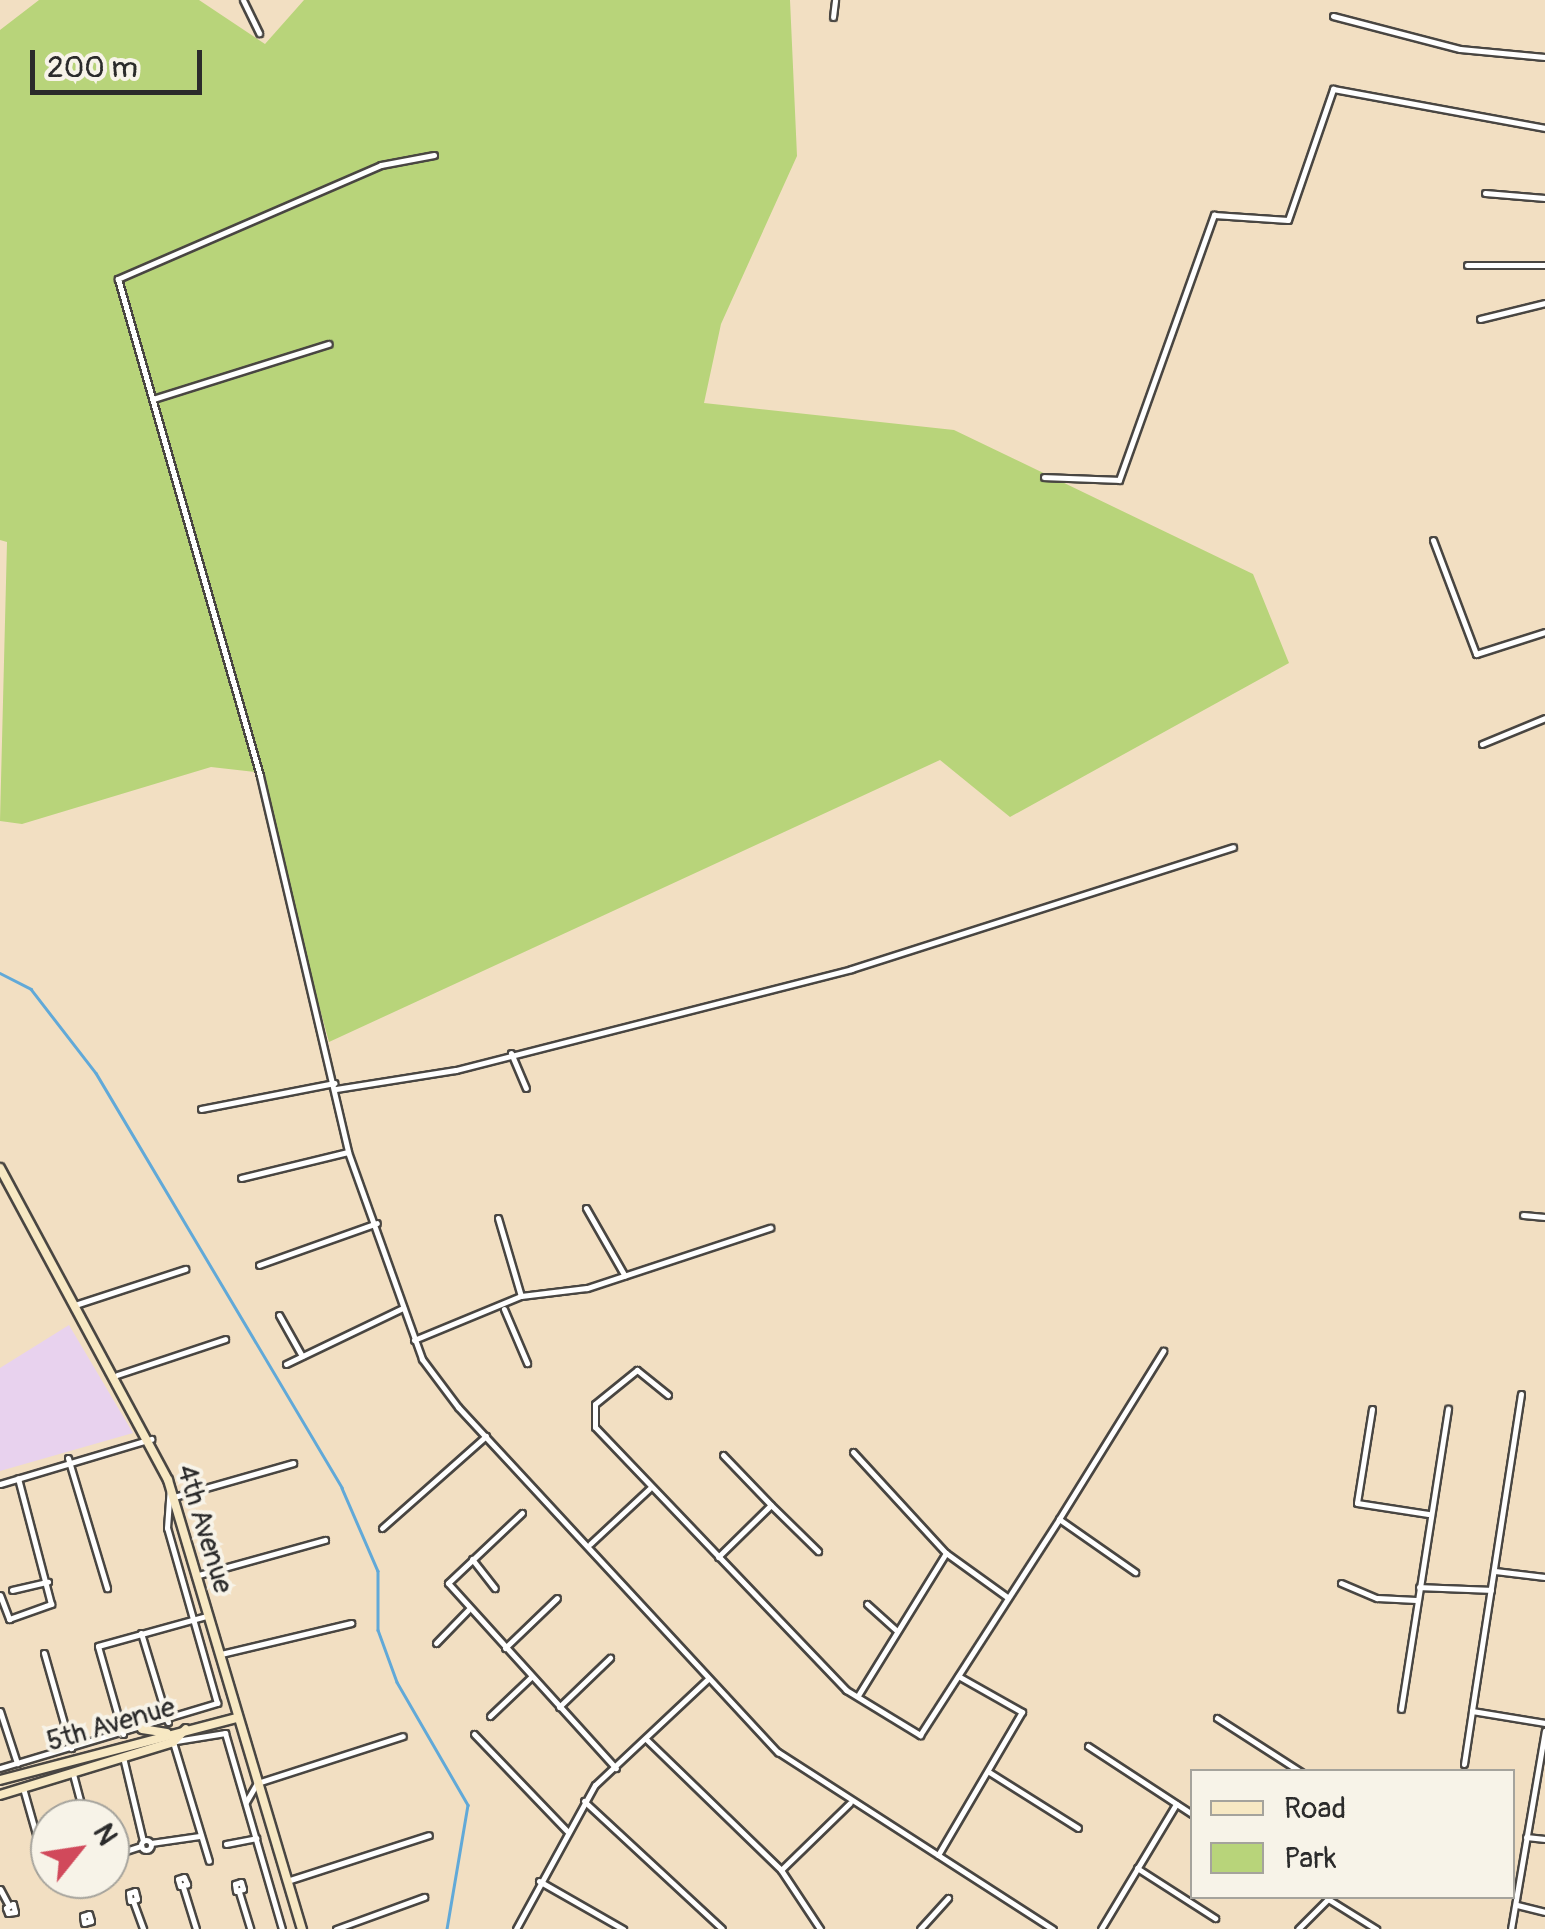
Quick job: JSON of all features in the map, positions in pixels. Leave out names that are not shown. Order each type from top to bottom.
[{"type":"main road","name":"4th Avenue","points":[[0,1168],[117,1375],[174,1496],[236,1718],[302,1929]]},
{"type":"main road","name":"5th Avenue","points":[[0,1780],[189,1726],[236,1718]]},
{"type":"main road","points":[[0,1795],[174,1742],[189,1726]]},
{"type":"main road","points":[[142,1729],[167,1733]]},
{"type":"street","points":[[242,0],[259,33]]},
{"type":"street","points":[[833,17],[835,0]]},
{"type":"street","points":[[1333,16],[1460,49],[1545,58]]},
{"type":"street","points":[[1044,477],[1119,480],[1214,215],[1288,220],[1333,90],[1384,92],[1545,128]]},
{"type":"street","points":[[434,156],[381,165],[118,279],[336,1086],[348,1152],[377,1223],[414,1340],[486,1436],[590,1544],[708,1680],[778,1752],[850,1803],[1052,1929]]},
{"type":"street","points":[[1486,193],[1545,198]]},
{"type":"street","points":[[1467,265],[1545,265]]},
{"type":"street","points":[[1480,319],[1545,304]]},
{"type":"street","points":[[153,399],[328,344]]},
{"type":"street","points":[[1433,540],[1476,654],[1545,632]]},
{"type":"street","points":[[1482,744],[1545,718]]},
{"type":"street","points":[[201,1109],[511,1053],[864,965],[1233,847]]},
{"type":"street","points":[[511,1053],[526,1088]]},
{"type":"street","points":[[240,1178],[348,1152]]},
{"type":"street","points":[[586,1208],[626,1276]]},
{"type":"street","points":[[1523,1215],[1545,1218]]},
{"type":"street","points":[[498,1218],[522,1296]]},
{"type":"street","points":[[259,1265],[377,1223]]},
{"type":"street","points":[[414,1340],[504,1309],[522,1296],[626,1276],[770,1228]]},
{"type":"street","points":[[78,1304],[185,1268]]},
{"type":"street","points":[[286,1364],[403,1308]]},
{"type":"street","points":[[504,1309],[528,1363]]},
{"type":"street","points":[[279,1316],[302,1356]]},
{"type":"street","points":[[117,1375],[225,1339]]},
{"type":"street","points":[[668,1396],[642,1369],[595,1404],[595,1427],[650,1489],[859,1694],[920,1735],[1164,1351]]},
{"type":"street","points":[[1464,1764],[1521,1394]]},
{"type":"street","points":[[1372,1408],[1356,1503],[1428,1514]]},
{"type":"street","points":[[1401,1708],[1428,1514],[1448,1409]]},
{"type":"street","points":[[382,1528],[486,1436]]},
{"type":"street","points":[[0,1484],[68,1458],[150,1439]]},
{"type":"street","points":[[852,1452],[946,1554],[1007,1596]]},
{"type":"street","points":[[723,1455],[818,1551]]},
{"type":"street","points":[[68,1458],[107,1588]]},
{"type":"street","points":[[174,1496],[293,1463]]},
{"type":"street","points":[[0,1595],[9,1620],[51,1604],[18,1478]]},
{"type":"street","points":[[0,1768],[168,1722],[217,1703],[167,1528],[170,1486]]},
{"type":"street","points":[[590,1544],[650,1489]]},
{"type":"street","points":[[718,1557],[771,1504]]},
{"type":"street","points":[[522,1513],[448,1583],[468,1610],[616,1768]]},
{"type":"street","points":[[1059,1520],[1135,1572]]},
{"type":"street","points":[[196,1576],[324,1540]]},
{"type":"street","points":[[859,1694],[946,1554]]},
{"type":"street","points":[[472,1559],[495,1588]]},
{"type":"street","points":[[1495,1571],[1545,1577]]},
{"type":"street","points":[[12,1590],[48,1582]]},
{"type":"street","points":[[1341,1583],[1378,1598],[1416,1600]]},
{"type":"street","points":[[1418,1587],[1490,1590]]},
{"type":"street","points":[[504,1648],[558,1598]]},
{"type":"street","points":[[867,1604],[897,1631]]},
{"type":"street","points":[[436,1643],[468,1610]]},
{"type":"street","points":[[123,1734],[98,1646],[206,1616]]},
{"type":"street","points":[[218,1654],[351,1623]]},
{"type":"street","points":[[196,1631],[210,1628]]},
{"type":"street","points":[[141,1632],[168,1722]]},
{"type":"street","points":[[44,1654],[71,1748]]},
{"type":"street","points":[[559,1707],[610,1658]]},
{"type":"street","points":[[208,1663],[223,1669]]},
{"type":"street","points":[[938,1855],[1022,1712],[958,1676]]},
{"type":"street","points":[[490,1716],[531,1677]]},
{"type":"street","points":[[516,1929],[584,1801],[708,1680]]},
{"type":"street","points":[[0,1711],[16,1763]]},
{"type":"street","points":[[1472,1711],[1545,1722]]},
{"type":"street","points":[[1217,1718],[1297,1769]]},
{"type":"street","points":[[1511,1929],[1545,1731]]},
{"type":"street","points":[[208,1861],[174,1742],[225,1733],[282,1929]]},
{"type":"street","points":[[474,1734],[567,1831]]},
{"type":"street","points":[[246,1802],[257,1783],[403,1736]]},
{"type":"street","points":[[646,1739],[781,1870],[820,1929]]},
{"type":"street","points":[[1088,1746],[1190,1813]]},
{"type":"street","points":[[124,1757],[145,1843]]},
{"type":"street","points":[[72,1772],[80,1799]]},
{"type":"street","points":[[989,1772],[1078,1828]]},
{"type":"street","points":[[23,1788],[30,1810]]},
{"type":"street","points":[[584,1801],[722,1929]]},
{"type":"street","points":[[781,1870],[850,1803]]},
{"type":"street","points":[[1101,1929],[1176,1804]]},
{"type":"street","points":[[130,1849],[200,1836]]},
{"type":"street","points":[[287,1881],[429,1836]]},
{"type":"street","points":[[226,1844],[256,1838]]},
{"type":"street","points":[[1526,1838],[1545,1839]]},
{"type":"street","points":[[1137,1868],[1215,1918]]},
{"type":"street","points":[[539,1881],[611,1926],[623,1929]]},
{"type":"street","points":[[182,1887],[196,1929]]},
{"type":"street","points":[[0,1889],[8,1905]]},
{"type":"street","points":[[239,1892],[250,1929]]},
{"type":"street","points":[[336,1929],[424,1898]]},
{"type":"street","points":[[920,1929],[948,1898]]},
{"type":"street","points":[[1298,1929],[1328,1899],[1376,1929]]},
{"type":"street","points":[[133,1901],[142,1929]]},
{"type":"street","points":[[1517,1905],[1545,1912]]},
{"type":"shaded area","points":[[69,1325],[133,1433],[0,1471],[0,1368]]},
{"type":"green space","points":[[39,0],[199,0],[265,44],[304,0],[790,0],[797,156],[721,324],[704,403],[954,430],[1253,574],[1289,663],[1010,817],[940,760],[329,1042],[255,772],[211,767],[22,824],[0,821],[7,542],[0,540],[0,30]]},
{"type":"waterway","points":[[0,973],[31,989],[96,1073],[342,1488],[378,1571],[378,1630],[397,1682],[468,1805],[447,1929]]}]
